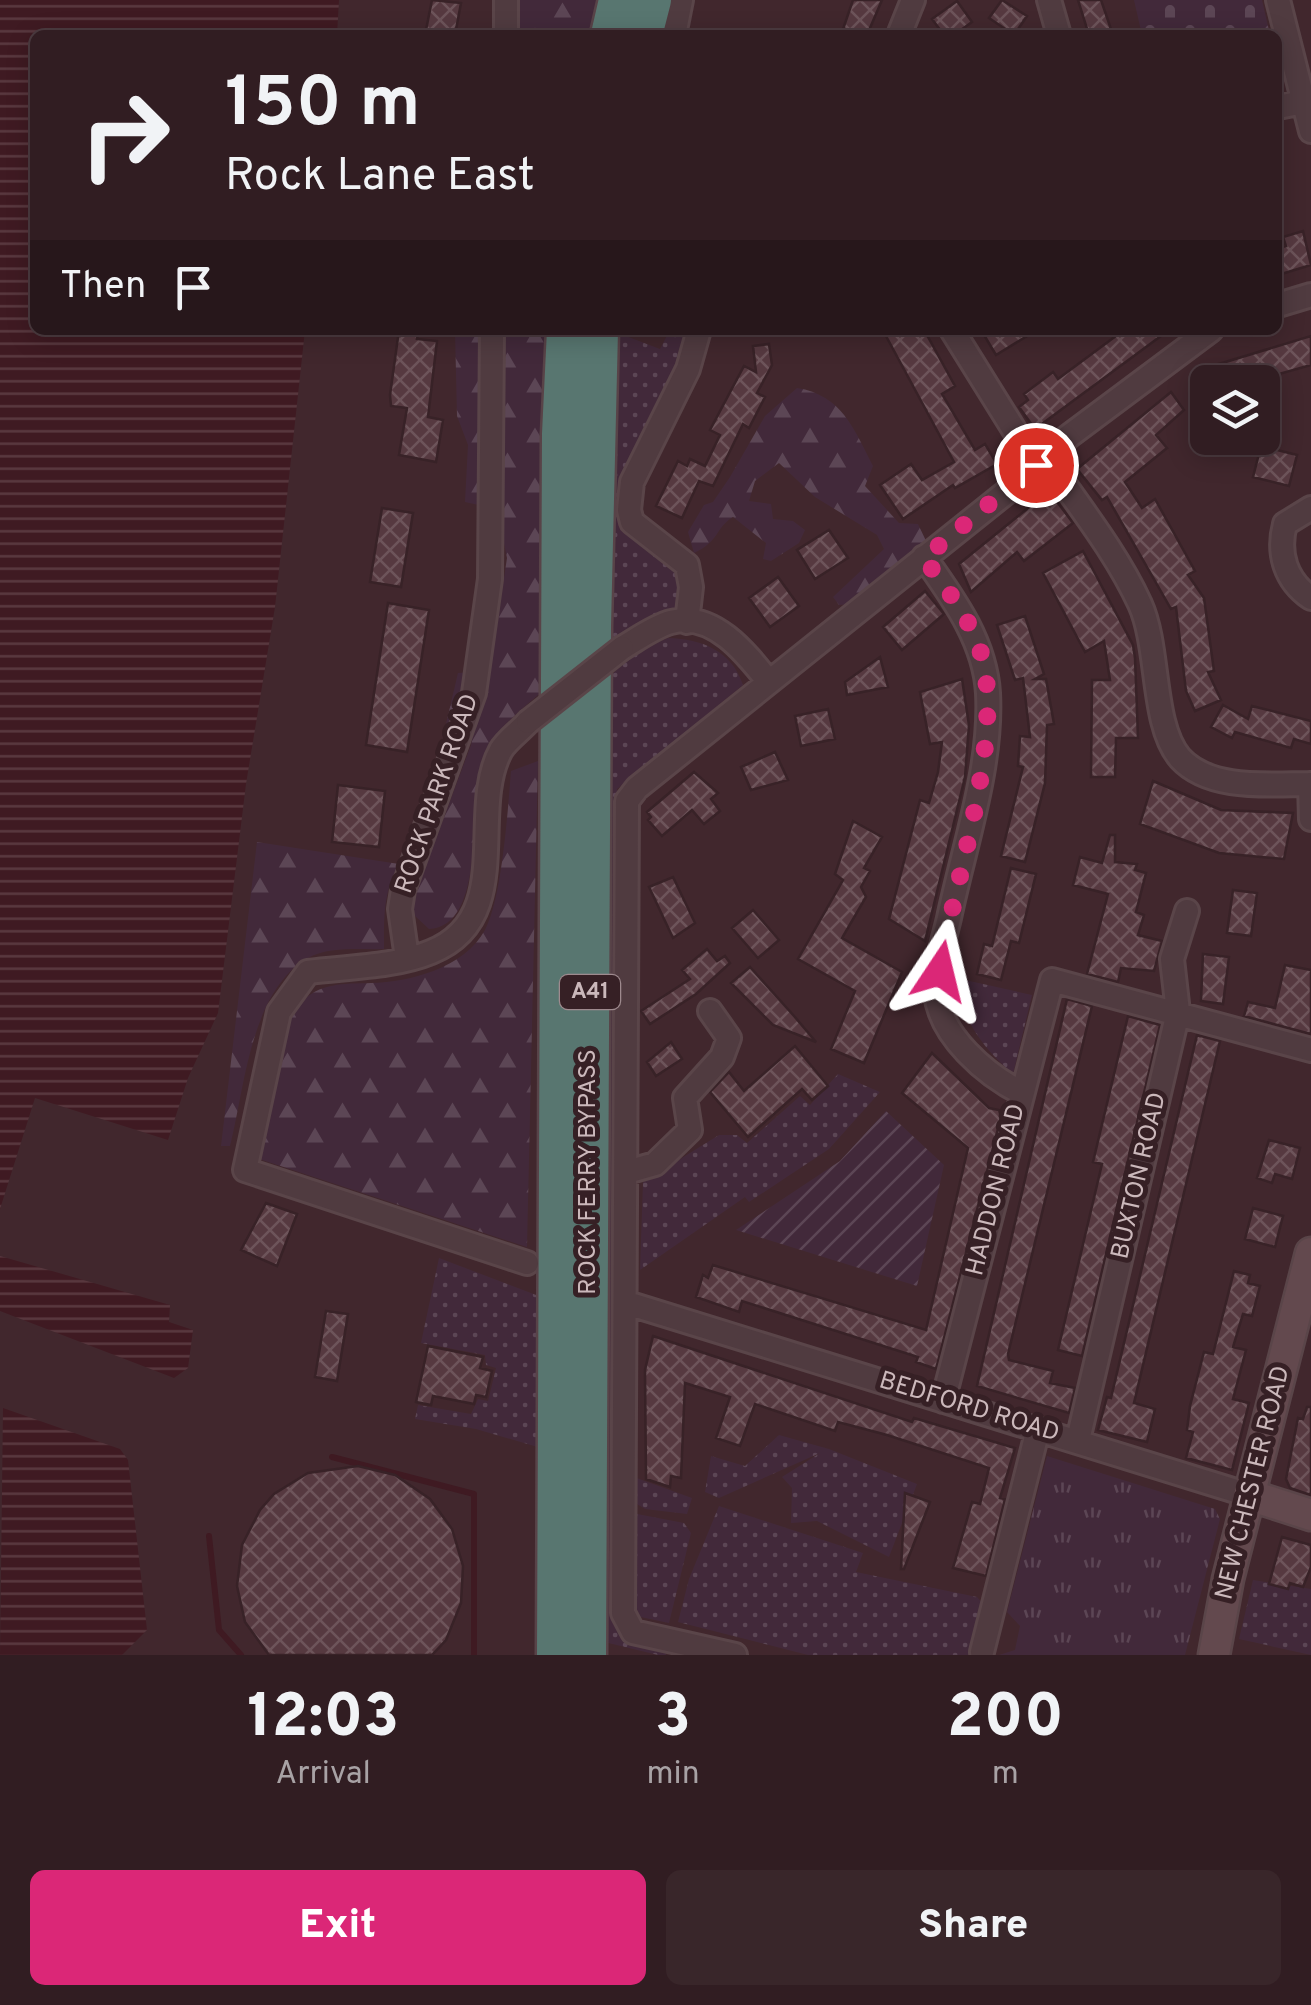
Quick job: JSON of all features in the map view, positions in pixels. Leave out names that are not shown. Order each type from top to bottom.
[{"type":"highway","points":[[612,30],[619,0]]},
{"type":"highway","points":[[643,30],[651,0]]},
{"type":"highway","name":"ROCK FERRY BYPASS","points":[[556,1655],[562,434],[567,335]]},
{"type":"highway","name":"ROCK FERRY BYPASS","points":[[586,1655],[591,626],[598,335]]},
{"type":"main road","name":"NEW CHESTER ROAD","points":[[1214,1655],[1228,1579],[1311,1252]]},
{"type":"main road","name":"BEDFORD ROAD","points":[[1252,1496],[1311,1515]]},
{"type":"street","points":[[506,0],[506,30]]},
{"type":"street","points":[[675,30],[681,0]]},
{"type":"street","points":[[901,30],[913,0]]},
{"type":"street","points":[[1049,0],[1058,30]]},
{"type":"street","points":[[1278,0],[1311,131]]},
{"type":"street","points":[[1282,107],[1303,102]]},
{"type":"street","points":[[1282,303],[1311,295]]},
{"type":"street","name":"ROCK PARK ROAD","points":[[407,958],[400,909],[403,890],[474,693],[490,579],[492,335]]},
{"type":"street","points":[[686,622],[691,587],[687,565],[632,522],[629,510],[632,482],[688,369],[698,335]]},
{"type":"street","points":[[955,335],[1041,461],[1116,560],[1141,606],[1155,644],[1170,742],[1181,759],[1198,772],[1220,780],[1310,784],[1310,818]]},
{"type":"street","points":[[735,1655],[633,1632],[623,1613],[628,801],[637,788],[768,681],[1200,335]]},
{"type":"street","points":[[1302,592],[1282,537],[1294,516],[1311,508]]},
{"type":"street","points":[[924,558],[956,602],[980,650],[988,693],[983,757],[936,994],[958,1042],[990,1077],[1022,1093]]},
{"type":"street","points":[[527,1262],[245,1170],[278,1012],[308,972],[407,958],[432,952],[452,939],[476,909],[488,875],[486,838],[494,776],[502,750],[528,722],[622,648],[671,622],[686,622],[722,632],[744,650],[768,681]]},
{"type":"street","name":"BUXTON ROAD","points":[[1078,1440],[1178,1012],[1172,959],[1187,911]]},
{"type":"street","name":"HADDON ROAD","points":[[943,1401],[1052,980],[1178,1012]]},
{"type":"street","points":[[626,1172],[655,1164],[690,1130],[686,1098],[722,1057],[729,1038],[710,1010]]},
{"type":"street","points":[[1178,1012],[1311,1050]]},
{"type":"street","name":"BEDFORD ROAD","points":[[627,1293],[943,1401],[1252,1496]]},
{"type":"street","points":[[982,1652],[1038,1430]]},
{"type":"green space","points":[[518,0],[608,0],[600,30],[515,30]]},
{"type":"green space","points":[[1134,0],[1262,0],[1269,30],[1141,30]]},
{"type":"green space","points":[[455,335],[555,335],[547,687],[504,727],[484,756],[468,884],[461,906],[448,922],[429,929],[414,915],[413,900],[471,745],[475,719],[455,750],[438,758],[458,673],[490,671],[507,558],[497,509],[465,502],[468,445],[457,416]]},
{"type":"green space","points":[[610,335],[623,335],[660,349],[667,335],[688,335],[673,381],[631,467],[622,529],[668,563],[683,586],[682,597],[675,609],[661,618],[603,642]]},
{"type":"green space","points":[[797,388],[825,398],[845,416],[873,466],[865,486],[899,523],[918,524],[927,543],[855,604],[839,605],[833,597],[884,549],[877,535],[815,497],[779,463],[755,481],[749,501],[771,504],[773,519],[793,521],[805,530],[799,543],[771,561],[763,559],[766,543],[733,517],[709,544],[694,553],[688,532],[704,505],[713,502],[730,477],[765,416]]},
{"type":"green space","points":[[668,638],[714,649],[731,663],[743,685],[617,789],[613,1610],[620,1633],[637,1643],[665,1649],[666,1655],[658,1655],[596,1640],[603,685],[632,657]]},
{"type":"green space","points":[[538,761],[527,1247],[253,1157],[273,1056],[289,1019],[307,997],[332,986],[419,976],[450,963],[476,943],[485,930],[496,897],[511,771]]},
{"type":"green space","points":[[257,842],[399,864],[387,895],[384,949],[316,954],[289,973],[273,993],[253,1043],[230,1146],[221,1146]]},
{"type":"green space","points":[[956,978],[1032,995],[1013,1074],[975,1031],[963,1007]]},
{"type":"green space","points":[[838,1074],[880,1092],[829,1149],[749,1202],[745,1197],[640,1270],[643,1182],[719,1135],[737,1135],[747,1143],[800,1096],[810,1105]]},
{"type":"green space","points":[[886,1111],[944,1165],[917,1286],[736,1230],[840,1161]]},
{"type":"green space","points":[[439,1258],[544,1298],[541,1448],[476,1429],[415,1419],[418,1405],[471,1414],[478,1399],[488,1401],[496,1368],[486,1365],[485,1355],[421,1343]]},
{"type":"green space","points":[[779,1435],[829,1449],[917,1484],[889,1557],[817,1521],[791,1523],[792,1488],[782,1477],[820,1453],[719,1498],[705,1492],[711,1456],[745,1466]]},
{"type":"green space","points":[[1047,1456],[1215,1509],[1220,1519],[1185,1655],[999,1655],[1015,1650],[1020,1626],[1007,1612]]},
{"type":"green space","points":[[631,1476],[692,1498],[687,1514],[645,1509],[632,1501]]},
{"type":"green space","points":[[719,1506],[863,1553],[856,1572],[977,1597],[984,1605],[970,1655],[808,1655],[678,1622],[689,1579]]},
{"type":"green space","points":[[632,1513],[684,1523],[691,1533],[669,1623],[631,1615]]},
{"type":"green space","points":[[1253,1580],[1311,1589],[1311,1655],[1239,1639]]},
{"type":"shaded area","points":[[0,0],[339,0],[337,30],[30,30],[30,335],[304,335],[275,607],[246,784],[218,1013],[188,1078],[168,1140],[35,1098],[0,1209]]},
{"type":"shaded area","points":[[0,1256],[170,1305],[169,1322],[193,1330],[188,1368],[174,1378],[0,1311]]},
{"type":"shaded area","points":[[3,1408],[120,1449],[128,1460],[147,1630],[122,1655],[0,1655]]},
{"type":"building","points":[[432,0],[461,3],[456,30],[426,30]]},
{"type":"building","points":[[853,0],[882,0],[869,30],[843,30]]},
{"type":"building","points":[[1002,0],[1027,16],[1017,30],[1007,30],[989,18]]},
{"type":"building","points":[[1078,0],[1101,0],[1111,30],[1087,30]]},
{"type":"building","points":[[957,1],[972,22],[961,30],[940,30],[932,19]]},
{"type":"building","points":[[1303,231],[1311,265],[1282,274],[1282,247],[1286,246],[1283,237]]},
{"type":"building","points":[[398,335],[418,335],[417,339],[437,341],[428,417],[443,420],[436,462],[399,455],[407,408],[391,406]]},
{"type":"building","points":[[926,335],[955,386],[942,394],[975,450],[985,444],[997,464],[955,488],[953,485],[903,519],[880,485],[911,464],[922,480],[954,462],[886,336]]},
{"type":"building","points":[[984,335],[1029,335],[996,355]]},
{"type":"building","points":[[1117,335],[1162,335],[1035,429],[1019,407],[1028,400],[1024,394],[1053,372],[1058,379]]},
{"type":"building","points":[[1311,336],[1311,365],[1280,374],[1280,365],[1219,364]]},
{"type":"building","points":[[769,344],[772,365],[757,393],[765,397],[749,428],[743,424],[713,486],[699,481],[682,518],[656,506],[678,461],[687,466],[690,459],[705,466],[720,435],[710,430],[744,366],[756,372],[753,346]]},
{"type":"building","points":[[1171,392],[1184,410],[1156,435],[1167,448],[1125,482],[1142,508],[1155,499],[1195,571],[1188,575],[1204,598],[1214,671],[1208,672],[1221,700],[1195,711],[1186,691],[1176,607],[1171,609],[1107,497],[1102,500],[1077,469]]},
{"type":"building","points":[[1280,451],[1297,455],[1289,486],[1253,477],[1259,455],[1280,455]]},
{"type":"building","points":[[1049,491],[1073,523],[1024,561],[1017,552],[971,592],[959,564]]},
{"type":"building","points":[[382,508],[413,513],[401,587],[370,582]]},
{"type":"building","points":[[829,530],[848,558],[815,579],[797,550]]},
{"type":"building","points":[[1083,551],[1133,645],[1135,658],[1138,738],[1116,738],[1115,777],[1091,777],[1092,680],[1110,680],[1104,641],[1085,652],[1043,573]]},
{"type":"building","points":[[778,577],[799,606],[770,627],[749,598]]},
{"type":"building","points":[[925,591],[944,614],[902,650],[883,627]]},
{"type":"building","points":[[388,603],[429,610],[407,752],[366,745]]},
{"type":"building","points":[[1025,616],[1044,674],[1035,679],[1046,679],[1054,724],[1047,725],[1045,783],[1025,862],[1001,856],[1023,767],[1018,766],[1020,736],[1030,737],[1023,678],[1015,680],[997,625]]},
{"type":"building","points":[[880,657],[888,687],[847,695],[845,682]]},
{"type":"building","points":[[962,679],[969,725],[965,777],[925,941],[889,919],[920,800],[929,803],[938,772],[942,742],[930,744],[920,692]]},
{"type":"building","points":[[1223,705],[1248,719],[1252,706],[1311,721],[1311,744],[1294,739],[1291,748],[1235,732],[1232,738],[1211,727]]},
{"type":"building","points":[[828,709],[835,739],[801,746],[795,716]]},
{"type":"building","points":[[775,752],[788,780],[751,790],[741,767]]},
{"type":"building","points":[[694,772],[718,793],[711,799],[720,811],[704,824],[692,810],[662,836],[648,820],[651,817],[647,812]]},
{"type":"building","points":[[1153,781],[1221,810],[1293,813],[1284,859],[1219,853],[1140,824]]},
{"type":"building","points":[[338,785],[385,791],[379,847],[332,842]]},
{"type":"building","points":[[853,821],[882,837],[864,868],[870,871],[861,887],[866,897],[842,938],[902,972],[864,1063],[831,1049],[855,991],[798,959],[843,880],[835,874]]},
{"type":"building","points":[[1110,835],[1115,835],[1115,862],[1137,864],[1135,870],[1146,873],[1136,912],[1144,915],[1138,935],[1162,941],[1154,971],[1121,968],[1118,982],[1087,974],[1108,894],[1073,885],[1080,857],[1102,863]]},
{"type":"building","points":[[1011,868],[1036,874],[1019,943],[1011,941],[1001,980],[977,974],[984,944],[992,946]]},
{"type":"building","points":[[673,877],[695,923],[673,938],[649,887]]},
{"type":"building","points":[[1233,890],[1257,893],[1251,936],[1227,933]]},
{"type":"building","points":[[753,910],[779,940],[758,958],[732,928]]},
{"type":"building","points":[[707,949],[717,961],[725,956],[730,963],[696,994],[650,1024],[641,1011],[690,979],[682,970]]},
{"type":"building","points":[[1203,954],[1229,957],[1223,1004],[1201,1001]]},
{"type":"building","points":[[1285,965],[1311,970],[1311,1034],[1244,1016],[1248,1002],[1275,1008]]},
{"type":"building","points":[[750,967],[816,1042],[773,1025],[731,983]]},
{"type":"building","points":[[1067,999],[1092,1006],[1008,1354],[1009,1360],[1053,1371],[1050,1383],[1075,1388],[1069,1413],[977,1386]]},
{"type":"building","points":[[1128,1016],[1160,1025],[1082,1356],[1058,1350],[1102,1164],[1093,1162]]},
{"type":"building","points":[[1197,1035],[1220,1041],[1134,1403],[1155,1409],[1147,1442],[1098,1430],[1107,1397],[1111,1398]]},
{"type":"building","points":[[671,1042],[682,1059],[656,1076],[647,1062]]},
{"type":"building","points":[[795,1046],[828,1086],[812,1100],[802,1089],[748,1137],[710,1092],[729,1072],[744,1091]]},
{"type":"building","points":[[932,1053],[989,1108],[999,1110],[1001,1117],[936,1369],[916,1362],[918,1357],[742,1301],[739,1312],[696,1297],[703,1275],[708,1278],[713,1265],[926,1330],[968,1148],[902,1093]]},
{"type":"building","points":[[1269,1140],[1300,1148],[1292,1179],[1275,1174],[1272,1183],[1257,1178]]},
{"type":"building","points":[[266,1203],[297,1214],[277,1266],[241,1250]]},
{"type":"building","points":[[1253,1208],[1283,1216],[1275,1247],[1245,1239]]},
{"type":"building","points":[[1234,1271],[1250,1275],[1248,1283],[1260,1286],[1252,1316],[1243,1314],[1233,1347],[1246,1350],[1233,1399],[1249,1403],[1232,1470],[1186,1458],[1193,1432],[1187,1430],[1190,1406],[1204,1352],[1213,1354]]},
{"type":"building","points":[[326,1311],[348,1314],[337,1381],[315,1377]]},
{"type":"building","points":[[653,1336],[912,1422],[914,1418],[1015,1448],[1000,1498],[1005,1499],[986,1576],[953,1568],[972,1502],[980,1504],[989,1468],[887,1435],[838,1422],[835,1431],[755,1404],[740,1446],[716,1438],[730,1397],[685,1383],[681,1478],[671,1476],[670,1487],[646,1479],[645,1370]]},
{"type":"building","points":[[428,1346],[483,1357],[480,1368],[492,1371],[486,1397],[476,1395],[474,1404],[433,1396],[431,1405],[416,1402]]},
{"type":"building","points":[[1307,1407],[1311,1407],[1311,1495],[1290,1488],[1286,1479],[1298,1418],[1303,1419]]},
{"type":"building","points":[[358,1466],[395,1475],[430,1499],[452,1529],[463,1566],[461,1603],[446,1640],[432,1655],[269,1655],[245,1622],[237,1586],[242,1545],[260,1510],[274,1494],[308,1473]]},
{"type":"building","points":[[905,1493],[930,1502],[901,1569]]},
{"type":"building","points":[[1282,1537],[1311,1545],[1311,1567],[1303,1587],[1290,1583],[1288,1589],[1269,1584]]},
{"type":"waterway","points":[[332,1457],[474,1494],[474,1655]]},
{"type":"waterway","points":[[209,1536],[219,1630],[241,1655]]},
{"type":"route","points":[[940,971],[983,757],[988,693],[980,650],[956,602],[924,558],[1036,465]]}]
